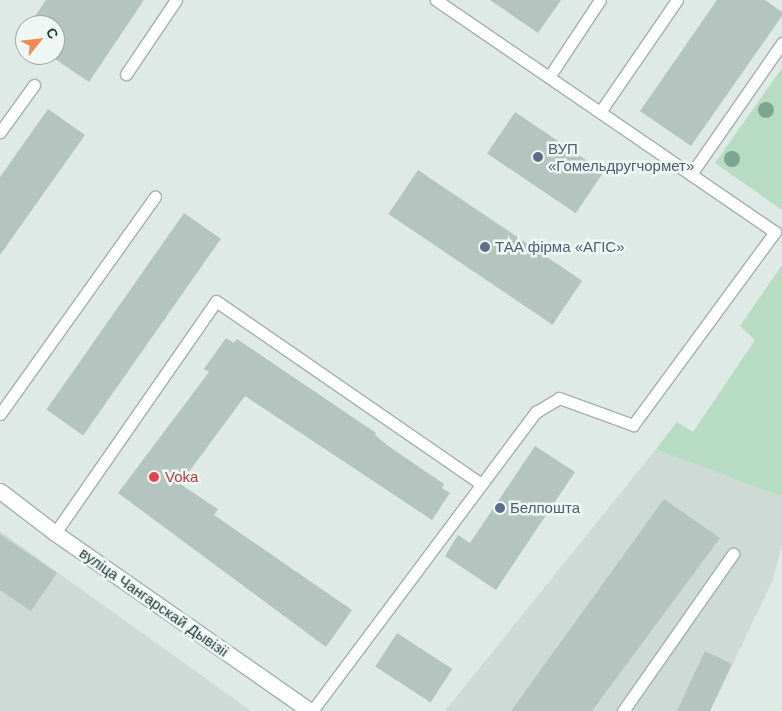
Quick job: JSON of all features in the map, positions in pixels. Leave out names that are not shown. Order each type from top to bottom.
[{"type":"street","name":"вуліца Чангарскай Дывізіі","points":[[0,491],[55,533],[311,711]]},
{"type":"lane","points":[[126,74],[176,0]]},
{"type":"lane","points":[[311,711],[536,412],[559,398],[633,425],[775,232],[436,0]]},
{"type":"lane","points":[[549,77],[600,0]]},
{"type":"lane","points":[[600,112],[677,0]]},
{"type":"lane","points":[[691,174],[782,42]]},
{"type":"lane","points":[[0,132],[34,86]]},
{"type":"lane","points":[[0,414],[155,197]]},
{"type":"lane","points":[[55,533],[216,300],[481,484]]},
{"type":"lane","points":[[623,711],[733,554]]},
{"type":"shaded area","points":[[656,449],[782,497],[782,544],[772,582],[710,711],[445,711]]},
{"type":"shaded area","points":[[0,531],[251,711],[0,711]]},
{"type":"green space","points":[[782,68],[782,210],[715,163]]},
{"type":"green space","points":[[782,265],[782,497],[656,449],[677,422],[693,432],[755,340],[740,326]]},
{"type":"building","points":[[46,0],[144,0],[89,82],[64,65],[65,15],[36,15]]},
{"type":"building","points":[[490,0],[561,0],[538,33]]},
{"type":"building","points":[[717,0],[765,0],[782,12],[782,16],[691,146],[640,111]]},
{"type":"building","points":[[48,109],[85,135],[0,255],[0,177]]},
{"type":"building","points":[[515,112],[604,172],[576,213],[487,153]]},
{"type":"building","name":"ТАА фірма «АГІС»","points":[[418,170],[582,281],[553,325],[388,214]]},
{"type":"building","points":[[184,213],[221,239],[83,435],[46,410]]},
{"type":"building","points":[[226,338],[234,343],[237,339],[376,433],[375,435],[387,445],[444,484],[442,488],[450,493],[432,520],[245,396],[180,484],[218,509],[214,515],[352,610],[326,647],[118,493],[209,372],[204,369]]},
{"type":"building","points":[[535,446],[575,472],[496,590],[445,556],[458,535],[470,543]]},
{"type":"building","points":[[664,499],[720,538],[592,711],[511,711]]},
{"type":"building","points":[[0,534],[57,573],[31,611],[0,590]]},
{"type":"building","points":[[397,633],[452,669],[431,702],[375,667]]},
{"type":"building","points":[[705,651],[732,664],[710,711],[677,711]]},
{"type":"place","name":"ВУП «Гомельдругчормет»","points":[[538,157]]},
{"type":"place","name":"ТАА фірма «АГІС»","points":[[485,247]]},
{"type":"place","name":"Voka","points":[[154,477]]},
{"type":"place","name":"Белпошта","points":[[500,508]]}]
